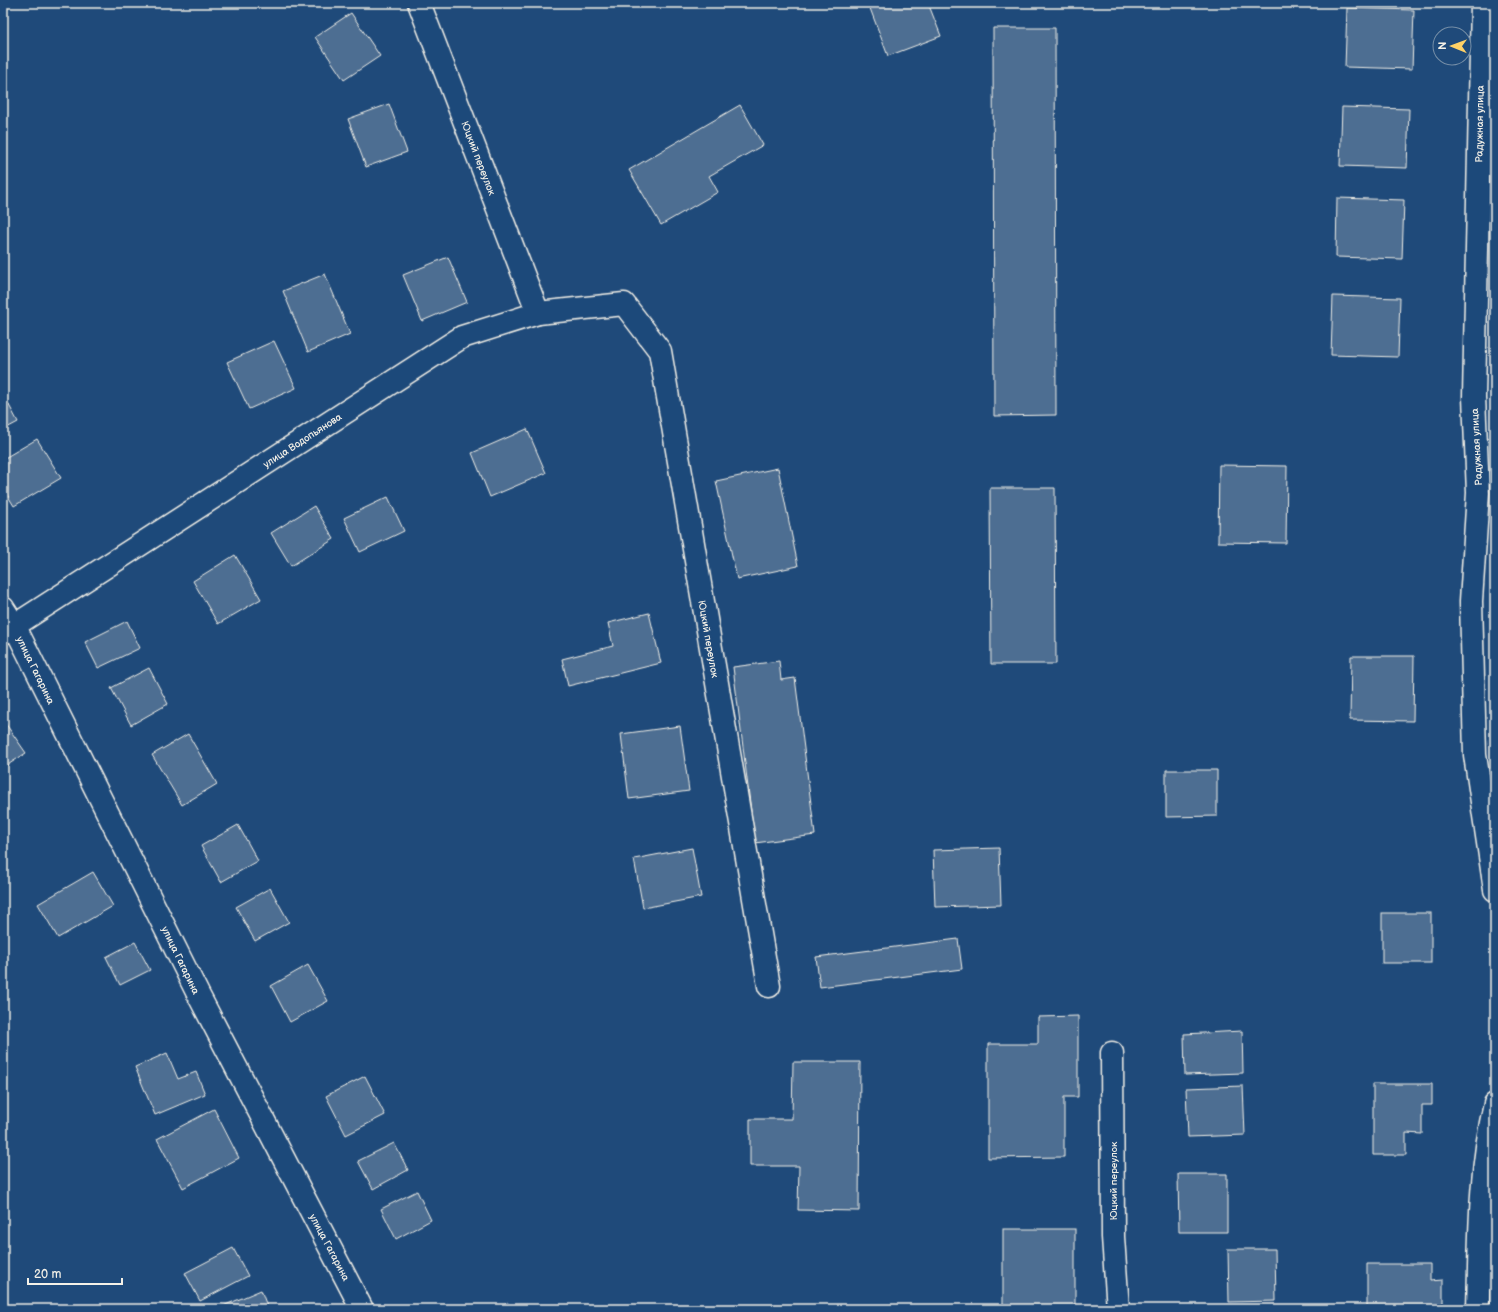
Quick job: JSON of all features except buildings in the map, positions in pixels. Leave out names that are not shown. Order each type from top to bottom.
[{"type":"street","name":"Юцкий переулок","points":[[419,3],[538,313]]},
{"type":"street","name":"Радужная улица","points":[[1482,3],[1474,397],[1478,493],[1471,601],[1475,754],[1495,890]]},
{"type":"street","name":"Юцкий переулок","points":[[624,304],[660,351],[769,986]]},
{"type":"street","name":"улица Водопьянова","points":[[7,622],[462,337],[538,313],[624,304]]},
{"type":"street","name":"улица Гагарина","points":[[7,622],[362,1309]]},
{"type":"street","name":"Юцкий переулок","points":[[1112,1053],[1113,1237],[1118,1309]]},
{"type":"street","points":[[1478,1309],[1483,1176],[1489,1129],[1495,1104]]}]
